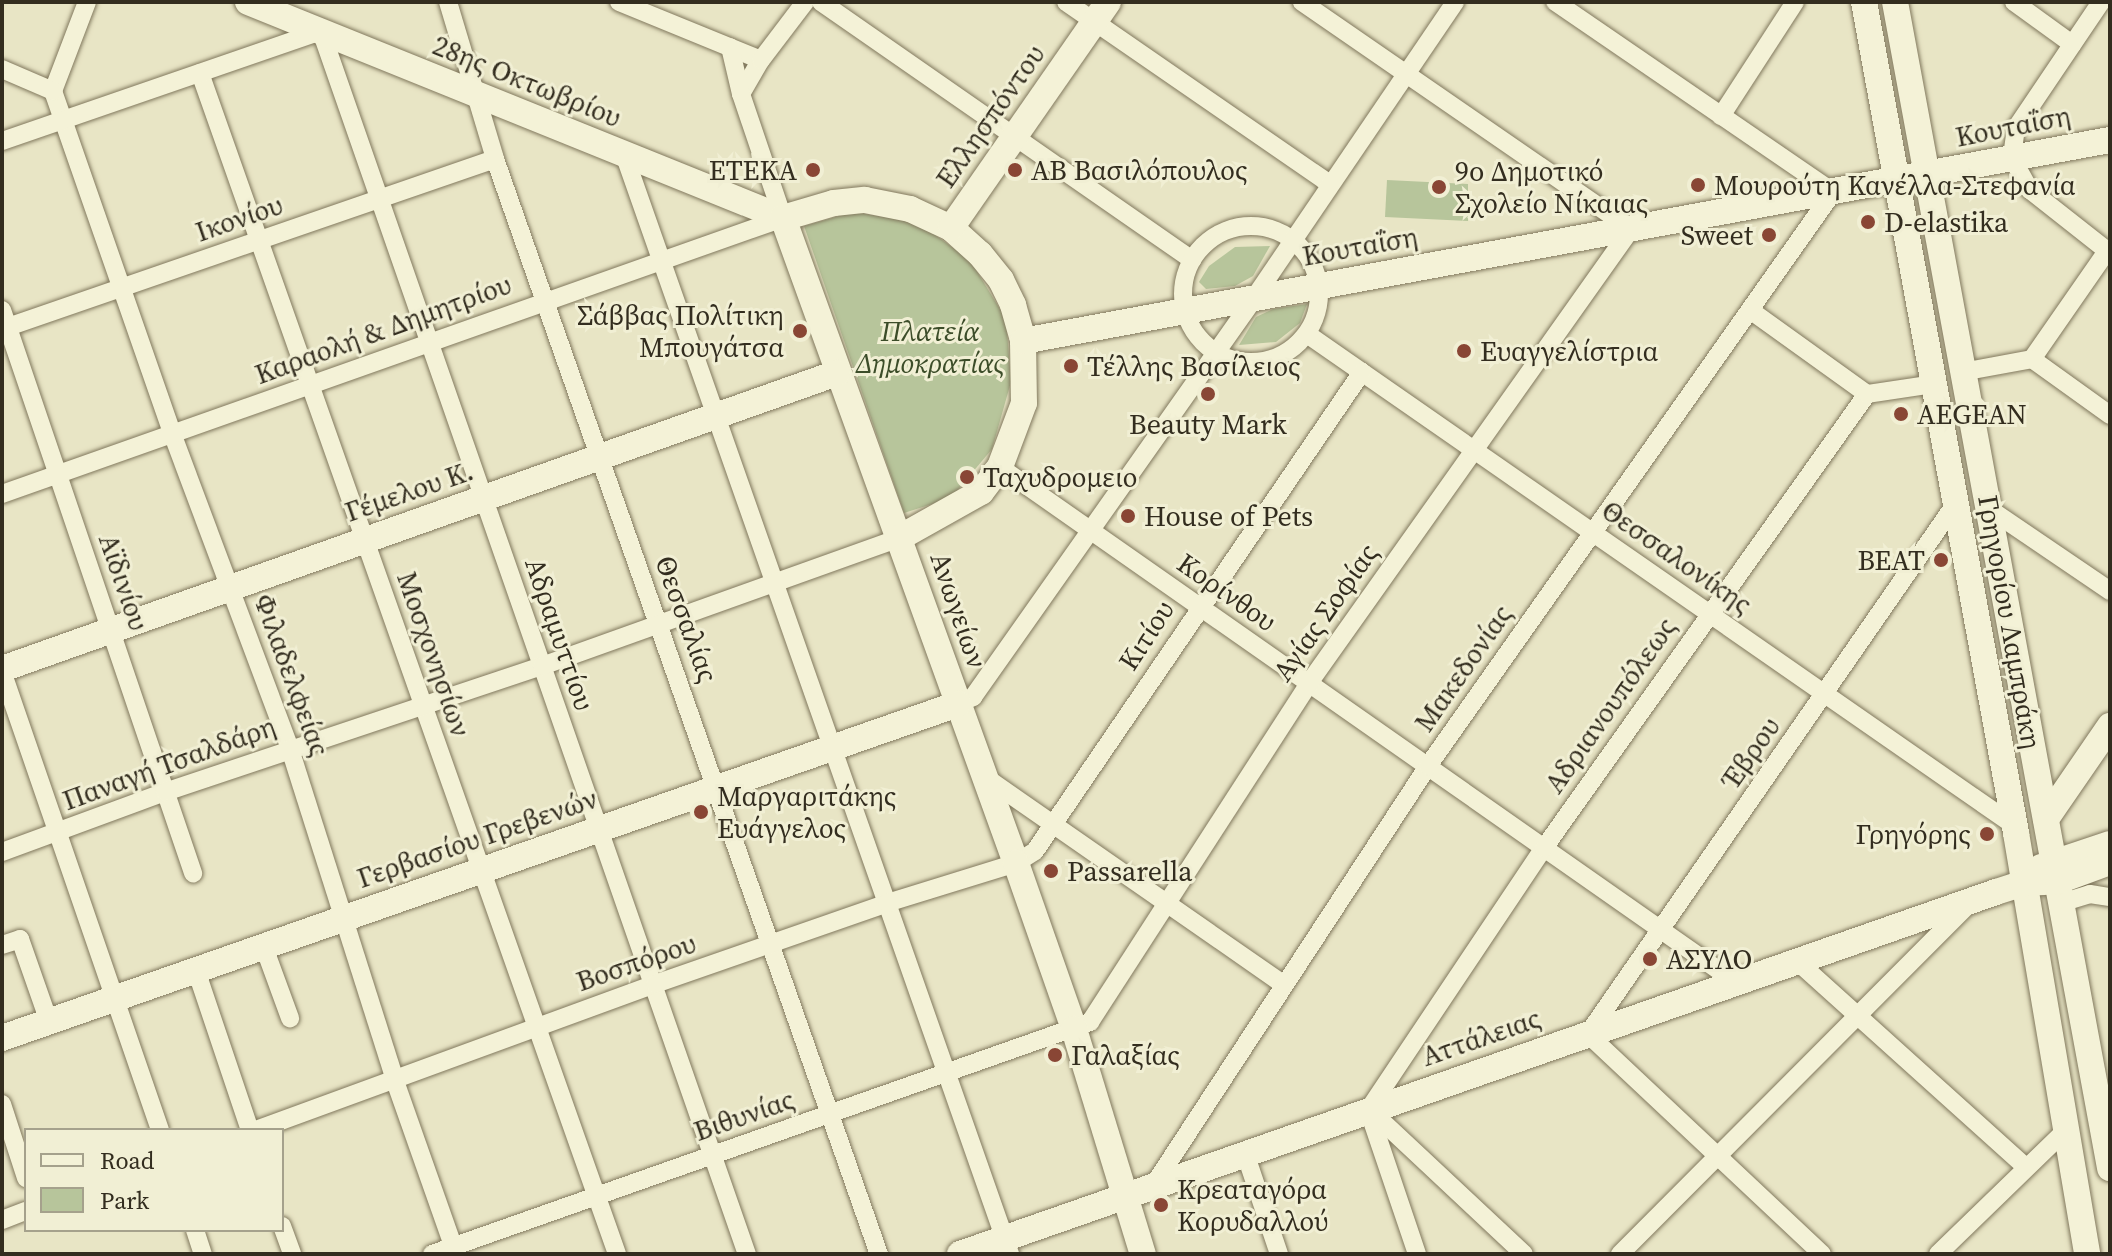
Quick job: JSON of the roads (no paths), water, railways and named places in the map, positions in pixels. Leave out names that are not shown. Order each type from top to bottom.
[{"type":"main road","name":"28ης Οκτωβρίου","points":[[248,2],[321,31],[482,108],[624,154],[783,218]]},
{"type":"main road","name":"Γρηγορίου Λαμπράκη","points":[[1864,2],[2015,826],[2087,1254]]},
{"type":"main road","name":"Γρηγορίου Λαμπράκη","points":[[1895,2],[2058,882],[2102,1078],[2110,1168]]},
{"type":"main road","name":"Ελλησπόντου","points":[[951,228],[1101,12]]},
{"type":"main road","name":"Κουταΐση","points":[[1023,341],[2110,140]]},
{"type":"main road","points":[[783,218],[834,203],[874,200],[910,209],[951,228],[980,254],[1001,280],[1023,341],[1024,403],[1000,467],[981,492],[899,538]]},
{"type":"main road","name":"Ανωγείων","points":[[783,218],[899,538],[965,700],[985,777],[1026,857],[1074,1029],[1143,1254]]},
{"type":"main road","name":"Γέμελου Κ.","points":[[2,670],[837,373]]},
{"type":"main road","name":"Γερβασίου Γρεβενών","points":[[2,1038],[965,700]]},
{"type":"main road","points":[[2046,819],[2110,726]]},
{"type":"main road","name":"Αττάλειας","points":[[2058,882],[2110,844]]},
{"type":"main road","name":"Αττάλειας","points":[[960,1254],[1007,1246],[1124,1196],[1971,902],[2024,883],[2030,874],[2058,882],[2110,862]]},
{"type":"street","points":[[2,69],[53,91],[87,2]]},
{"type":"street","name":"Θεσσαλίας","points":[[448,2],[495,159],[718,787],[879,1254]]},
{"type":"street","points":[[619,2],[761,60]]},
{"type":"street","points":[[741,94],[761,60],[805,2]]},
{"type":"street","points":[[821,2],[1192,260]]},
{"type":"street","points":[[1066,2],[1101,12],[1330,184]]},
{"type":"street","points":[[1302,2],[1631,229]]},
{"type":"street","points":[[965,700],[1254,298],[1455,2]]},
{"type":"street","points":[[1555,2],[1833,192]]},
{"type":"street","points":[[1721,116],[1795,2]]},
{"type":"street","points":[[2014,2],[2072,44]]},
{"type":"street","points":[[1962,372],[2032,359],[2108,252],[2030,190],[2012,158],[2016,128],[2101,2]]},
{"type":"street","points":[[2,141],[321,31]]},
{"type":"street","name":"Αδραμυττίου","points":[[321,31],[747,1254]]},
{"type":"street","name":"Ανωγείων","points":[[730,47],[741,94],[783,218]]},
{"type":"street","name":"Μοσχονησίων","points":[[200,73],[617,1254]]},
{"type":"street","name":"Φιλαδελφείας","points":[[53,91],[172,433],[290,749],[395,1081],[455,1250]]},
{"type":"street","points":[[624,154],[1007,1246]]},
{"type":"street","name":"Ικονίου","points":[[4,322],[122,288],[495,159]]},
{"type":"street","name":"Μακεδονίας","points":[[1153,1186],[1428,766],[1833,192]]},
{"type":"street","name":"Καραολή & Δημητρίου","points":[[2,494],[783,218]]},
{"type":"street","points":[[1240,227],[1272,229],[1293,238],[1309,258],[1320,286],[1317,311],[1307,334],[1285,355],[1257,363],[1231,360],[1215,353],[1194,333],[1184,311],[1183,285],[1192,260],[1217,235],[1240,227]]},
{"type":"street","name":"Αγίας Σοφίας","points":[[1074,1029],[1090,1022],[1163,903],[1309,683],[1631,229]]},
{"type":"street","points":[[1750,310],[1867,394],[1934,384]]},
{"type":"street","name":"Αϊδινίου","points":[[4,322],[193,873]]},
{"type":"street","name":"Θεσσαλονίκης","points":[[1307,334],[2015,826]]},
{"type":"street","points":[[2032,359],[2110,415]]},
{"type":"street","name":"Κιτίου","points":[[1026,857],[1054,826],[1199,606],[1362,372]]},
{"type":"street","name":"Αδριανουπόλεως","points":[[1369,1109],[1544,848],[1867,394]]},
{"type":"street","name":"Κορίνθου","points":[[1000,467],[1737,983]]},
{"type":"street","name":"Έβρου","points":[[1588,1034],[1956,503]]},
{"type":"street","points":[[1988,508],[2110,591]]},
{"type":"street","name":"Παναγή Τσαλδάρη","points":[[2,852],[165,792],[542,666],[899,538]]},
{"type":"street","points":[[2,670],[159,1128]]},
{"type":"street","points":[[985,777],[1284,985]]},
{"type":"street","name":"Βοσπόρου","points":[[262,1128],[655,984],[1026,857]]},
{"type":"street","points":[[2058,882],[2090,894],[2110,897]]},
{"type":"street","points":[[1620,1254],[1861,1016],[1971,902]]},
{"type":"street","points":[[2,945],[20,939],[49,1022]]},
{"type":"street","points":[[264,947],[290,1018]]},
{"type":"street","points":[[1798,962],[2026,1167]]},
{"type":"street","points":[[196,970],[249,1128]]},
{"type":"street","name":"Βιθυνίας","points":[[432,1254],[455,1250],[595,1197],[1074,1029]]},
{"type":"street","points":[[1588,1034],[1822,1254]]},
{"type":"street","points":[[2,1104],[24,1172]]},
{"type":"street","points":[[1369,1109],[1417,1254]]},
{"type":"street","points":[[1369,1109],[1524,1254]]},
{"type":"street","points":[[1938,1254],[2066,1130]]},
{"type":"street","points":[[1245,1153],[1279,1254]]},
{"type":"street","points":[[2,1220],[24,1212]]},
{"type":"street","points":[[196,1232],[203,1254]]},
{"type":"street","points":[[284,1232],[292,1254]]},
{"type":"place","name":"ΕΤΕΚΑ","points":[[813,170]]},
{"type":"place","name":"ΑΒ Βασιλόπουλος","points":[[1015,170]]},
{"type":"place","name":"Μουρούτη Κανέλλα-Στεφανία","points":[[1698,185]]},
{"type":"place","name":"9o Δημοτικό Σχολείο Νίκαιας","points":[[1439,187]]},
{"type":"place","name":"D-elastika","points":[[1868,222]]},
{"type":"place","name":"Sweet","points":[[1769,235]]},
{"type":"place","name":"Σάββας Πολίτικη Μπουγάτσα","points":[[800,331]]},
{"type":"place","name":"Ευαγγελίστρια","points":[[1464,351]]},
{"type":"place","name":"Τέλλης Βασίλειος","points":[[1071,366]]},
{"type":"place","name":"Beauty Mark","points":[[1208,394]]},
{"type":"place","name":"AEGEAN","points":[[1901,414]]},
{"type":"place","name":"Ταχυδρομειο","points":[[967,477]]},
{"type":"place","name":"House of Pets","points":[[1128,516]]},
{"type":"place","name":"ΒΕΑΤ","points":[[1941,560]]},
{"type":"place","name":"Μαργαριτάκης Ευάγγελος","points":[[701,812]]},
{"type":"place","name":"Γρηγόρης","points":[[1987,834]]},
{"type":"place","name":"Passarella","points":[[1051,871]]},
{"type":"place","name":"ΑΣΥΛΟ","points":[[1650,959]]},
{"type":"place","name":"Γαλαξίας","points":[[1055,1055]]},
{"type":"place","name":"Κρεαταγόρα Κορυδαλλού","points":[[1161,1205]]},
{"type":"park label","name":"Πλατεία Δημοκρατίας","points":[[930,347]]}]
